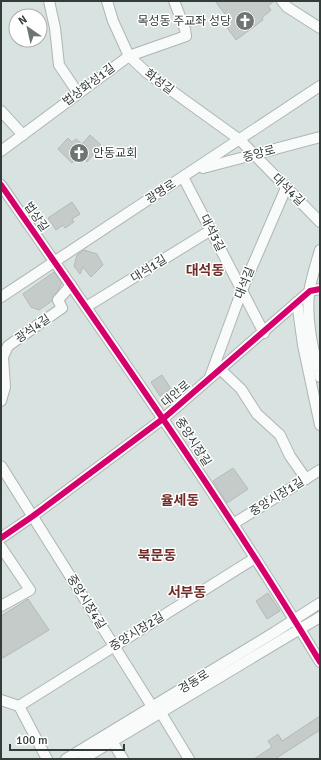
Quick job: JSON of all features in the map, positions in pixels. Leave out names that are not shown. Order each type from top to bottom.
[{"type":"street","points":[[49,1],[55,28],[59,65],[78,93]]},
{"type":"street","name":"화성길","points":[[107,1],[113,21],[129,56],[147,73],[240,140]]},
{"type":"street","name":"법상화성1길","points":[[1,151],[129,56],[186,36],[185,28],[174,1]]},
{"type":"street","points":[[282,1],[287,7],[320,28]]},
{"type":"street","name":"광명로","points":[[1,297],[197,169],[320,86]]},
{"type":"street","points":[[1,110],[23,135]]},
{"type":"street","name":"중앙로","points":[[197,169],[320,137]]},
{"type":"street","name":"대석4길","points":[[240,140],[320,222]]},
{"type":"street","name":"대석3길","points":[[183,177],[264,332]]},
{"type":"street","name":"법상길","points":[[1,185],[54,261]]},
{"type":"street","name":"대석길","points":[[209,380],[242,290],[286,188]]},
{"type":"street","name":"대석1길","points":[[86,307],[211,230]]},
{"type":"street","points":[[320,250],[310,291],[308,314],[314,353],[320,377]]},
{"type":"street","name":"중앙시장길","points":[[54,261],[164,418],[256,558],[320,662]]},
{"type":"street","name":"광석4길","points":[[1,401],[6,387],[3,357],[8,346],[62,308],[58,300],[71,286]]},
{"type":"street","name":"대안로","points":[[1,538],[33,516],[164,418],[310,291],[320,288]]},
{"type":"street","points":[[297,302],[303,345],[320,425]]},
{"type":"street","points":[[220,369],[241,389],[257,414],[280,435],[290,456],[306,479]]},
{"type":"street","name":"중앙시장4길","points":[[1,466],[114,647],[189,759]]},
{"type":"street","name":"중앙시장1길","points":[[233,524],[320,470]]},
{"type":"street","points":[[1,547],[30,590],[1,606]]},
{"type":"street","name":"중앙시장2길","points":[[19,706],[256,558]]},
{"type":"street","name":"경동로","points":[[83,759],[320,603]]},
{"type":"street","name":"경동로","points":[[66,759],[157,710],[320,618]]},
{"type":"street","points":[[1,700],[19,706],[47,759]]},
{"type":"street","points":[[112,741],[123,759]]},
{"type":"building","name":"목성동 주교좌 성당","points":[[215,1],[274,1],[268,6],[271,10],[262,18],[263,20],[236,40],[226,26],[231,22]]},
{"type":"building","name":"안동교회","points":[[90,135],[101,145],[87,162],[84,159],[81,163],[76,158],[72,163],[58,149],[68,138],[72,142],[76,139],[82,144]]},
{"type":"building","points":[[72,202],[80,214],[72,219],[74,222],[65,228],[63,225],[56,230],[48,218]]},
{"type":"building","points":[[84,250],[97,254],[103,265],[91,277],[83,267],[80,274],[74,266],[77,255]]},
{"type":"building","points":[[54,272],[62,283],[52,301],[39,310],[31,307],[23,294]]},
{"type":"building","points":[[162,375],[171,389],[160,396],[151,382]]},
{"type":"building","points":[[233,468],[248,489],[227,503],[213,481]]},
{"type":"building","points":[[268,593],[280,611],[267,619],[256,601]]},
{"type":"building","points":[[28,599],[49,630],[3,658],[1,655],[1,616]]},
{"type":"building","points":[[320,716],[320,730],[275,759],[254,759],[272,747],[268,741],[278,734],[282,741]]},
{"type":"cycle path","points":[[1,185],[204,480],[244,540],[320,662]]},
{"type":"cycle path","points":[[1,538],[33,516],[164,418],[310,291],[320,289]]},
{"type":"place","name":"목성동 주교좌 성당","points":[[245,21]]},
{"type":"place","name":"안동교회","points":[[79,153]]},
{"type":"district","name":"대석동","points":[[205,270]]},
{"type":"district","name":"율세동","points":[[180,500]]},
{"type":"district","name":"북문동","points":[[157,555]]},
{"type":"district","name":"서부동","points":[[187,592]]}]
